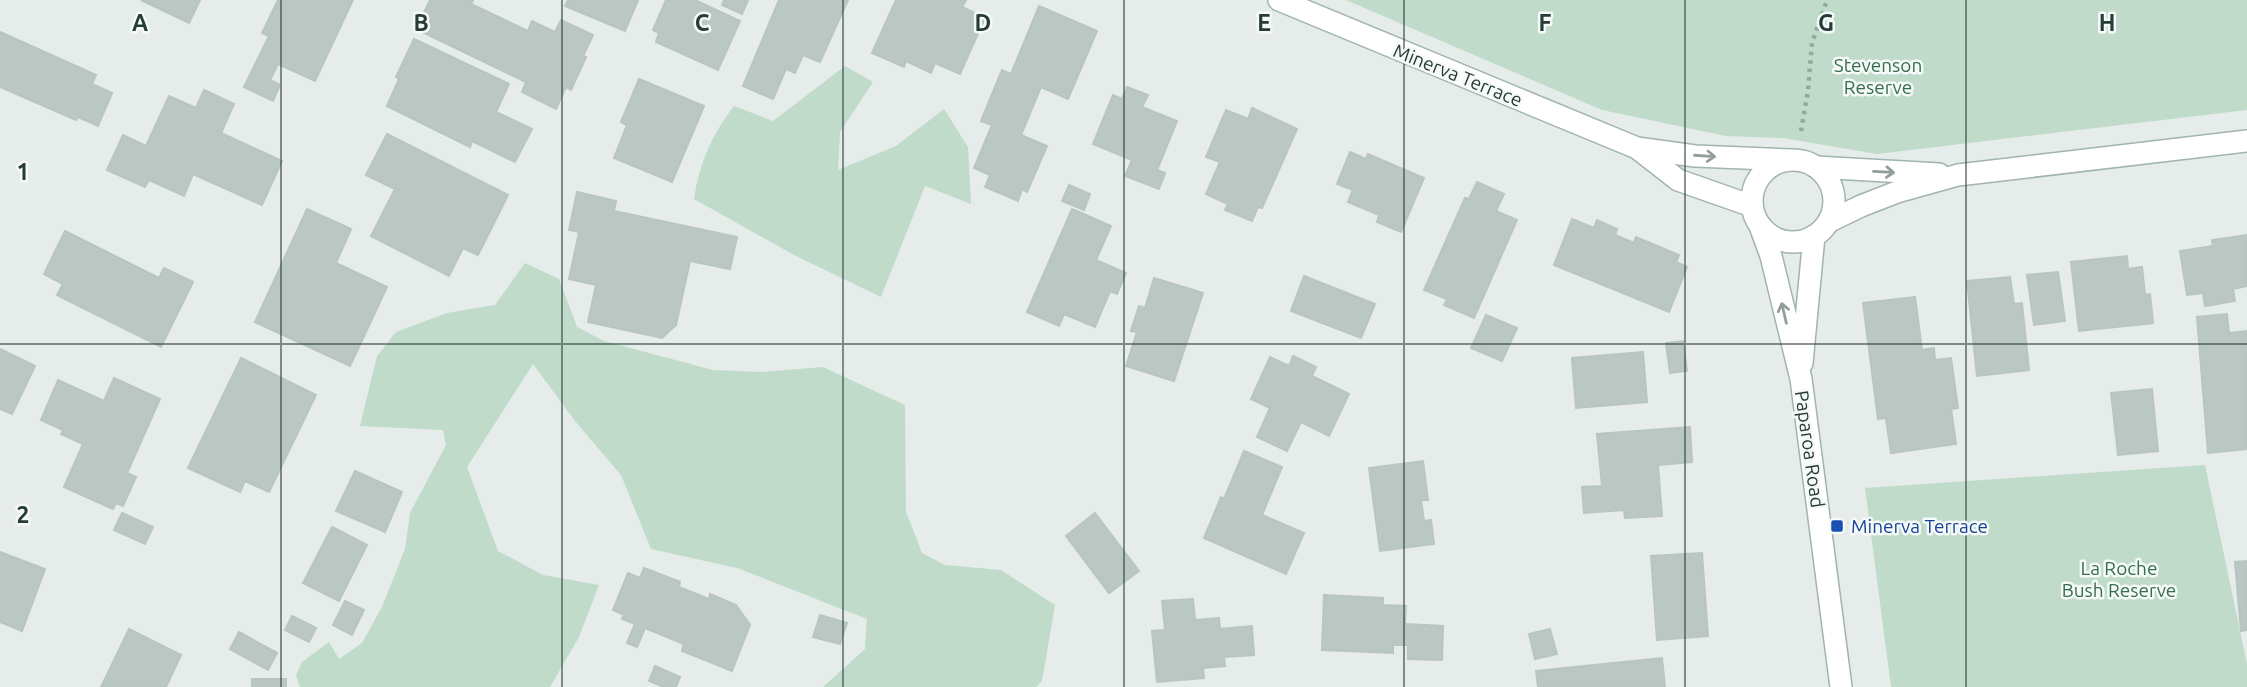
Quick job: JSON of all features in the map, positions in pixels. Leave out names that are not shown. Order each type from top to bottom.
[{"type":"main road","name":"Minerva Terrace","points":[[1279,0],[1637,148],[1695,156],[1790,160]]},
{"type":"main road","points":[[1821,229],[1833,211],[1834,198],[1825,175],[1816,167],[1790,160],[1777,163],[1766,170],[1757,181],[1753,193],[1756,216],[1779,240],[1791,242],[1821,229],[1861,206],[1897,192],[1958,175],[2247,141]]},
{"type":"main road","name":"Minerva Terrace","points":[[1637,148],[1678,180],[1756,216]]},
{"type":"main road","points":[[1816,167],[1958,175]]},
{"type":"main road","name":"Paparoa Road","points":[[1756,216],[1771,256],[1801,379],[1841,687]]},
{"type":"main road","name":"Paparoa Road","points":[[1801,379],[1821,229]]},
{"type":"path","points":[[1800,138],[1812,43],[1826,0]]},
{"type":"green space","name":"Stevenson Reserve","points":[[1346,0],[2247,0],[2247,110],[1877,154],[1783,138],[1726,136],[1602,110]]},
{"type":"green space","points":[[845,66],[873,82],[840,132],[838,170],[896,146],[944,109],[968,147],[971,204],[925,186],[881,297],[794,255],[694,199],[708,150],[719,127],[734,106],[773,121]]},
{"type":"green space","points":[[525,263],[559,279],[577,327],[604,341],[713,370],[761,372],[823,367],[905,405],[906,512],[922,553],[945,565],[1001,570],[1055,605],[1042,681],[1036,687],[823,687],[865,649],[867,619],[737,568],[651,549],[621,475],[575,421],[533,364],[467,467],[498,551],[543,575],[599,585],[579,637],[550,687],[300,687],[296,675],[302,662],[329,642],[339,659],[362,643],[382,607],[405,549],[410,513],[446,445],[443,430],[360,426],[377,356],[396,332],[447,313],[495,305]]},
{"type":"green space","name":"La Roche Bush Reserve","points":[[2205,465],[2247,664],[2247,687],[1891,687],[1865,488]]},
{"type":"building","points":[[141,0],[200,0],[189,23]]},
{"type":"building","points":[[278,0],[353,0],[315,81],[278,64],[270,80],[280,85],[273,101],[244,87],[269,36],[262,33]]},
{"type":"building","points":[[430,0],[473,0],[471,4],[528,31],[532,21],[555,32],[561,20],[593,35],[571,90],[566,87],[556,109],[522,92],[526,82],[416,29]]},
{"type":"building","points":[[568,0],[638,0],[625,31],[565,6]]},
{"type":"building","points":[[666,0],[695,0],[740,21],[718,70],[656,42],[659,33],[653,30]]},
{"type":"building","points":[[724,0],[748,0],[742,14],[722,5]]},
{"type":"building","points":[[779,0],[848,0],[820,62],[803,55],[795,73],[786,69],[773,99],[743,86]]},
{"type":"building","points":[[896,0],[966,0],[962,7],[985,18],[960,74],[935,63],[931,73],[906,61],[904,67],[872,53]]},
{"type":"building","points":[[1039,6],[1097,31],[1068,99],[1041,87],[1021,135],[1047,146],[1027,192],[1022,189],[1018,201],[985,187],[990,175],[974,168],[992,125],[981,121],[1002,70],[1011,74]]},
{"type":"building","points":[[0,32],[96,75],[92,84],[112,93],[98,126],[78,117],[76,120],[0,87]]},
{"type":"building","points":[[414,39],[509,84],[496,112],[532,129],[515,162],[472,141],[470,147],[387,106],[399,79],[396,77]]},
{"type":"building","points":[[639,79],[704,106],[672,182],[614,158],[627,125],[621,122]]},
{"type":"building","points":[[1127,87],[1148,95],[1142,107],[1177,121],[1157,170],[1165,173],[1159,189],[1125,176],[1132,160],[1093,144],[1113,95],[1122,99]]},
{"type":"building","points":[[204,90],[234,104],[221,133],[282,161],[262,205],[193,174],[184,196],[149,180],[145,187],[107,170],[123,135],[146,146],[169,96],[196,108]]},
{"type":"building","points":[[1252,108],[1297,129],[1262,208],[1258,207],[1252,221],[1225,210],[1228,204],[1206,194],[1220,162],[1206,157],[1226,110],[1248,119]]},
{"type":"building","points":[[387,134],[508,195],[478,255],[463,248],[449,276],[371,236],[395,189],[366,175]]},
{"type":"building","points":[[1350,152],[1366,159],[1368,154],[1424,178],[1401,232],[1377,222],[1379,215],[1348,202],[1353,190],[1337,184]]},
{"type":"building","points":[[1477,182],[1504,194],[1496,211],[1517,220],[1474,318],[1444,305],[1447,299],[1424,290],[1465,198],[1469,199]]},
{"type":"building","points":[[1069,185],[1090,194],[1084,210],[1062,201]]},
{"type":"building","points":[[577,192],[616,201],[614,211],[737,237],[730,269],[690,261],[676,325],[662,338],[588,322],[596,285],[569,279],[579,232],[569,230]]},
{"type":"building","points":[[307,209],[351,229],[336,263],[387,287],[350,366],[255,322]]},
{"type":"building","points":[[1072,209],[1111,226],[1096,260],[1126,273],[1117,294],[1110,291],[1095,327],[1064,314],[1059,326],[1027,312]]},
{"type":"building","points":[[1572,219],[1594,228],[1597,220],[1617,229],[1615,235],[1634,243],[1636,237],[1679,255],[1676,262],[1687,267],[1669,312],[1554,265]]},
{"type":"building","points":[[65,231],[159,278],[164,268],[193,282],[161,347],[57,295],[63,284],[44,274]]},
{"type":"building","points":[[2247,235],[2247,286],[2233,289],[2235,301],[2205,306],[2203,293],[2187,295],[2180,251],[2213,246],[2212,240]]},
{"type":"building","points":[[2127,256],[2128,269],[2142,267],[2145,295],[2150,294],[2153,323],[2079,331],[2071,262]]},
{"type":"building","points":[[2058,272],[2065,321],[2034,325],[2027,275]]},
{"type":"building","points":[[1304,276],[1375,304],[1361,338],[1291,311]]},
{"type":"building","points":[[2010,277],[2014,304],[2022,303],[2029,370],[1977,376],[1967,281]]},
{"type":"building","points":[[1154,278],[1203,293],[1174,381],[1126,366],[1137,332],[1131,331],[1139,306],[1145,308]]},
{"type":"building","points":[[1915,297],[1922,350],[1934,348],[1935,360],[1951,358],[1958,408],[1951,409],[1956,444],[1891,453],[1886,418],[1878,419],[1863,303]]},
{"type":"building","points":[[2227,314],[2229,333],[2247,331],[2247,449],[2208,453],[2197,317]]},
{"type":"building","points":[[1486,315],[1517,328],[1502,361],[1471,348]]},
{"type":"building","points":[[1683,341],[1687,371],[1670,373],[1666,343]]},
{"type":"building","points":[[0,349],[35,366],[12,414],[0,409]]},
{"type":"building","points":[[1643,352],[1647,402],[1576,408],[1572,358]]},
{"type":"building","points":[[1293,356],[1316,367],[1312,376],[1349,394],[1329,436],[1301,422],[1287,451],[1257,437],[1270,408],[1251,399],[1270,357],[1289,366]]},
{"type":"building","points":[[241,358],[316,395],[269,492],[245,481],[240,492],[188,468]]},
{"type":"building","points":[[114,378],[160,399],[127,473],[136,477],[123,506],[116,503],[113,509],[64,487],[83,444],[61,434],[63,430],[41,420],[58,380],[104,401]]},
{"type":"building","points":[[2152,389],[2158,451],[2118,455],[2111,393]]},
{"type":"building","points":[[1690,427],[1692,462],[1658,465],[1662,516],[1625,518],[1624,510],[1584,513],[1582,487],[1602,486],[1597,434]]},
{"type":"building","points":[[1244,451],[1282,467],[1262,515],[1304,533],[1286,574],[1204,538]]},
{"type":"building","points":[[1423,461],[1428,500],[1421,500],[1424,521],[1431,520],[1434,544],[1380,551],[1369,468]]},
{"type":"building","points":[[355,471],[402,492],[385,532],[336,511]]},
{"type":"building","points":[[122,513],[153,527],[145,544],[114,530]]},
{"type":"building","points":[[1095,513],[1139,571],[1109,593],[1066,536]]},
{"type":"building","points":[[332,527],[367,545],[339,601],[303,583]]},
{"type":"building","points":[[0,552],[45,569],[22,631],[0,622]]},
{"type":"building","points":[[1702,553],[1708,636],[1657,640],[1651,556]]},
{"type":"building","points":[[2247,561],[2247,630],[2241,631],[2235,562]]},
{"type":"building","points":[[644,568],[680,582],[679,587],[709,599],[710,594],[736,605],[750,625],[732,671],[682,651],[684,644],[645,628],[637,647],[627,643],[635,624],[622,619],[624,615],[613,610],[628,573],[640,578]]},
{"type":"building","points":[[1324,595],[1383,598],[1383,605],[1406,606],[1405,624],[1443,626],[1442,660],[1408,659],[1408,645],[1393,645],[1393,653],[1322,650]]},
{"type":"building","points":[[1193,599],[1195,620],[1219,618],[1220,629],[1252,626],[1254,655],[1224,657],[1225,666],[1203,668],[1204,678],[1157,682],[1152,631],[1165,630],[1162,601]]},
{"type":"building","points":[[345,601],[364,610],[352,635],[333,625]]},
{"type":"building","points":[[820,615],[847,623],[840,644],[813,637]]},
{"type":"building","points":[[292,616],[316,628],[309,642],[285,630]]},
{"type":"building","points":[[129,629],[181,655],[166,687],[101,687]]},
{"type":"building","points":[[1550,629],[1557,654],[1535,659],[1529,634]]},
{"type":"building","points":[[239,632],[277,653],[268,670],[230,649]]},
{"type":"building","points":[[1662,658],[1665,687],[1538,687],[1536,671]]},
{"type":"building","points":[[655,666],[680,677],[676,687],[664,687],[649,681]]},
{"type":"building","points":[[252,679],[286,679],[286,687],[252,687]]},
{"type":"place","name":"Minerva Terrace","points":[[1837,526]]}]
